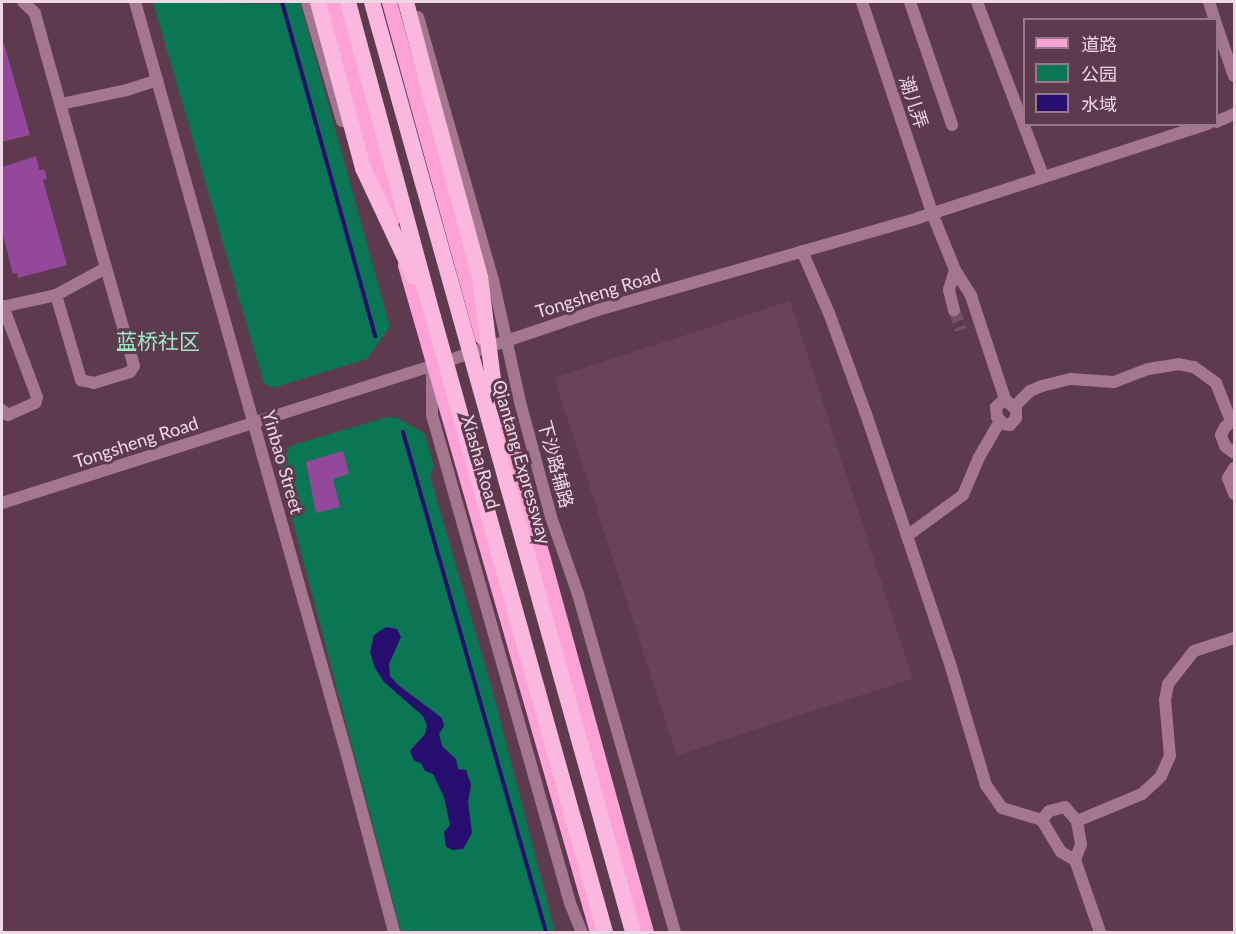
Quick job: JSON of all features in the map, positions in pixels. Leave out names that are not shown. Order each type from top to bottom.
[{"type":"highway","points":[[318,2],[363,168],[433,317]]},
{"type":"highway","points":[[348,2],[433,317],[605,933]]},
{"type":"highway","name":"Qiantang Expressway","points":[[372,2],[633,933]]},
{"type":"highway","points":[[406,2],[480,277],[505,473]]},
{"type":"main road","name":"Xiasha Road","points":[[333,2],[432,366],[597,933]]},
{"type":"main road","name":"Xiasha Road","points":[[389,2],[646,933]]},
{"type":"street","points":[[23,2],[35,14],[134,366],[130,372],[94,383],[81,380],[56,295]]},
{"type":"street","name":"Yinbao Street","points":[[135,2],[254,423],[394,933]]},
{"type":"street","points":[[307,2],[355,162],[403,258]]},
{"type":"street","name":"下沙路辅路","points":[[414,2],[508,340],[520,402],[551,517],[578,594],[675,933]]},
{"type":"street","name":"潮儿弄","points":[[862,2],[932,213],[955,270],[971,296],[1010,403]]},
{"type":"street","points":[[910,2],[952,125]]},
{"type":"street","points":[[977,2],[1023,123]]},
{"type":"street","points":[[1209,2],[1214,18]]},
{"type":"street","points":[[1218,30],[1234,76]]},
{"type":"street","points":[[61,105],[127,90],[157,80]]},
{"type":"street","points":[[1218,121],[1234,114]]},
{"type":"street","points":[[1024,126],[1043,176]]},
{"type":"street","name":"Tongsheng Road","points":[[2,503],[432,366],[598,310],[932,213],[1202,126]]},
{"type":"street","points":[[802,251],[830,313],[907,536],[986,785],[1002,808],[1042,820],[1061,852],[1075,860]]},
{"type":"street","points":[[2,410],[8,415],[35,403],[37,397],[2,306],[56,295],[106,268]]},
{"type":"street","points":[[954,310],[949,291],[955,270]]},
{"type":"street","points":[[1010,403],[1017,416],[1014,422],[1007,425],[1000,421],[996,407],[1010,403],[1042,386],[1071,379],[1114,382],[1148,369],[1178,363],[1194,367],[1216,383],[1233,420],[1221,435],[1226,446],[1234,453]]},
{"type":"street","points":[[432,366],[432,415],[570,903],[582,933]]},
{"type":"street","points":[[907,536],[963,495],[978,459],[1000,421]]},
{"type":"street","points":[[1234,468],[1228,478],[1234,494]]},
{"type":"street","points":[[1077,821],[1142,794],[1161,777],[1170,756],[1166,700],[1168,684],[1194,651],[1234,638]]},
{"type":"street","points":[[1042,820],[1048,811],[1065,807],[1077,821],[1081,844],[1075,860],[1100,933]]},
{"type":"shaded area","points":[[790,301],[913,679],[677,755],[554,378]]},
{"type":"green space","points":[[153,2],[277,4],[300,2],[390,327],[367,359],[273,388],[264,384]]},
{"type":"green space","points":[[388,417],[398,418],[425,434],[434,466],[430,476],[493,692],[555,932],[401,932],[279,469],[290,446]]},
{"type":"water","points":[[386,627],[397,629],[401,637],[389,664],[390,676],[398,685],[442,718],[444,726],[439,734],[442,746],[456,759],[458,769],[466,770],[471,785],[468,802],[472,833],[463,849],[453,850],[446,847],[444,832],[450,825],[444,797],[433,774],[425,771],[421,763],[414,761],[410,751],[425,734],[427,725],[423,716],[384,682],[375,668],[370,652],[374,635]]},
{"type":"building","points":[[2,44],[4,44],[30,135],[2,142]]},
{"type":"building","points":[[36,156],[39,170],[45,170],[47,179],[43,180],[67,265],[18,278],[17,273],[13,274],[2,231],[2,167]]},
{"type":"building","points":[[343,451],[349,474],[333,479],[340,507],[316,513],[306,462]]},
{"type":"waterway","points":[[282,2],[375,336]]},
{"type":"waterway","points":[[403,432],[546,932]]},
{"type":"tunnel","points":[[954,310],[961,330]]},
{"type":"district","name":"蓝桥社区","points":[[158,341]]}]
